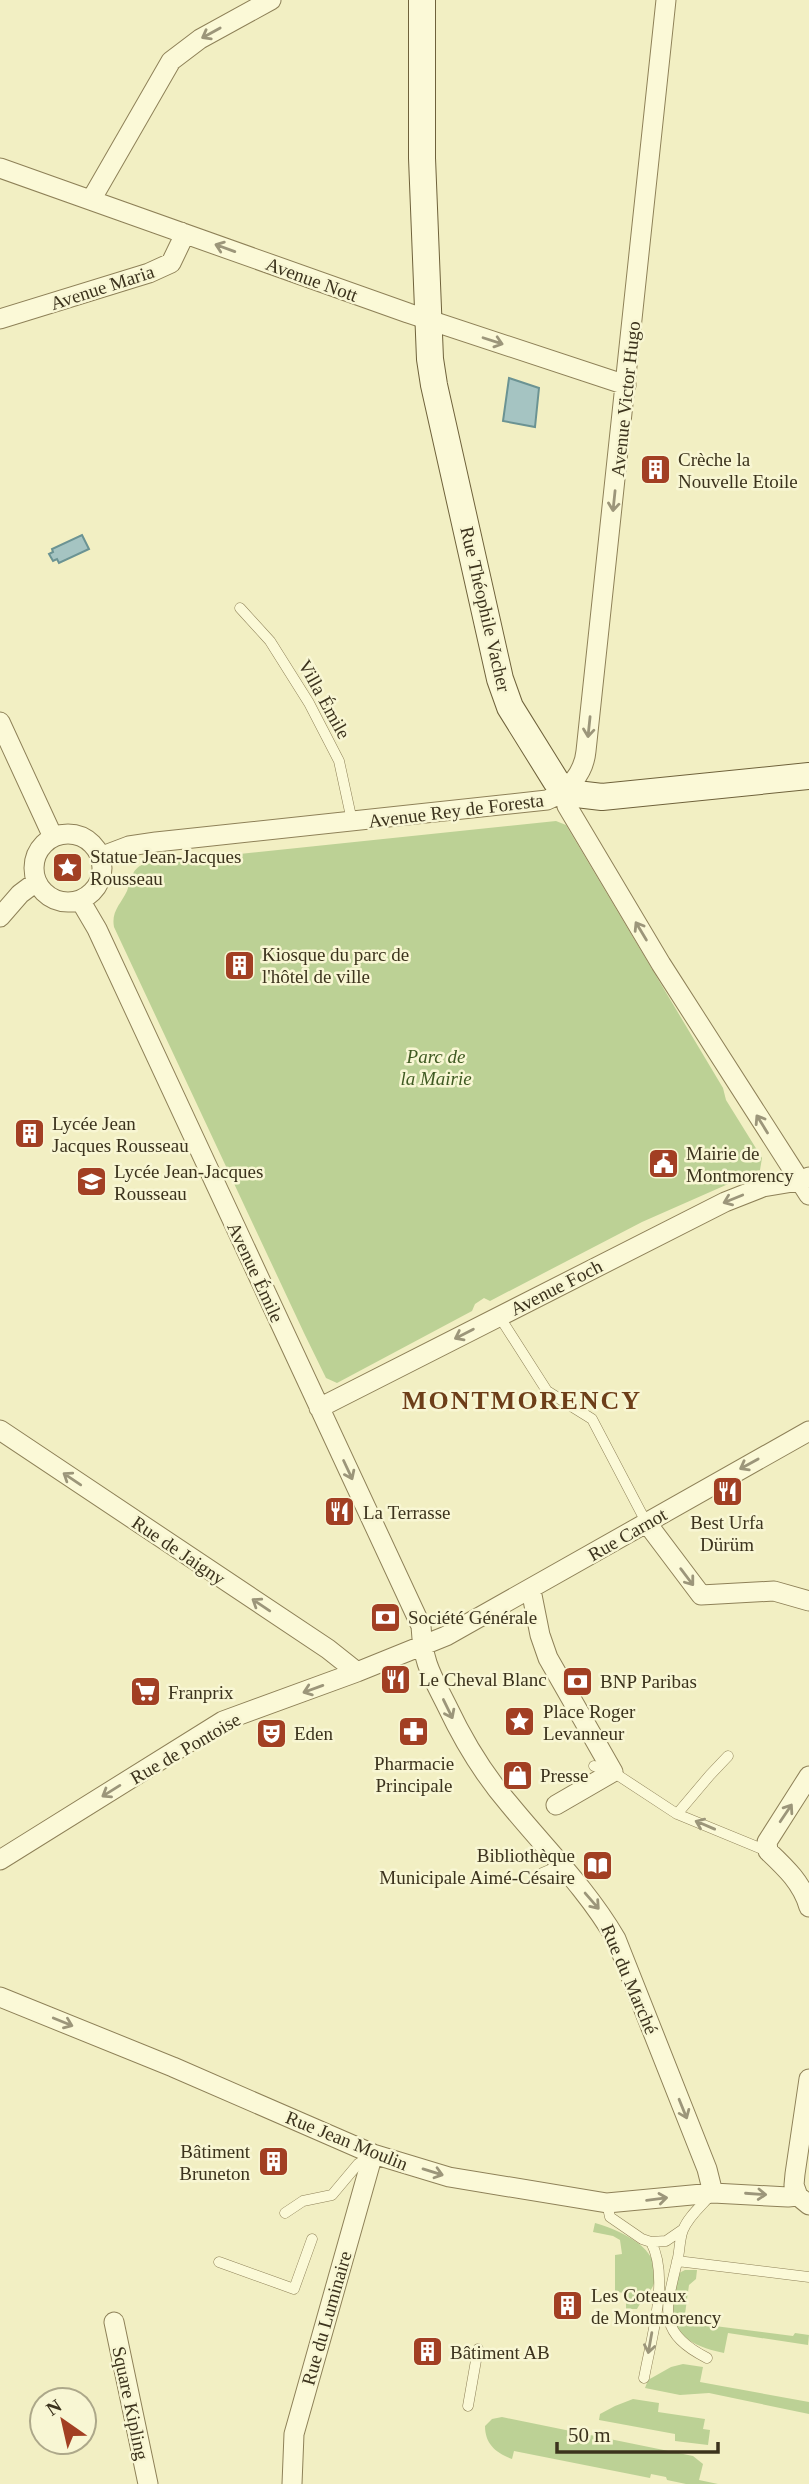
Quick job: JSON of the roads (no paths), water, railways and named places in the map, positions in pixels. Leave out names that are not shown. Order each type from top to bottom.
[{"type":"main road","name":"Rue Théophile Vacher","points":[[422,0],[422,144],[428,319],[434,385],[500,679],[510,707],[564,790]]},
{"type":"main road","name":"Avenue Rey de Foresta","points":[[564,790],[575,795],[602,797],[809,776]]},
{"type":"street","points":[[92,200],[172,61],[200,39],[271,0]]},
{"type":"street","name":"Avenue Victor Hugo","points":[[564,790],[579,775],[585,761],[666,0]]},
{"type":"street","name":"Avenue Nott","points":[[0,168],[428,319],[626,385]]},
{"type":"street","name":"Avenue Maria","points":[[0,319],[171,263],[182,240],[181,232]]},
{"type":"street","points":[[0,722],[53,837]]},
{"type":"street","name":"Avenue Rey de Foresta","points":[[100,857],[129,846],[537,802],[551,799],[564,790]]},
{"type":"street","name":"Rue Théophile Vacher","points":[[564,790],[571,813],[661,964],[806,1184]]},
{"type":"street","points":[[76,834],[95,847],[100,857],[102,867],[97,887],[80,900],[70,902],[50,897],[36,882],[34,861],[44,843],[53,837],[76,834]]},
{"type":"street","points":[[0,917],[20,894],[36,882]]},
{"type":"street","name":"Avenue Émile","points":[[80,900],[97,929],[421,1626],[422,1646]]},
{"type":"street","name":"Avenue Foch","points":[[319,1408],[725,1202],[763,1187],[806,1184]]},
{"type":"street","name":"Rue de Jaigny","points":[[0,1430],[328,1649],[357,1672]]},
{"type":"street","name":"Rue Carnot","points":[[422,1646],[531,1590],[809,1431]]},
{"type":"street","points":[[646,1522],[701,1595],[774,1591],[809,1601]]},
{"type":"street","points":[[531,1590],[540,1635],[548,1658],[604,1769],[556,1805]]},
{"type":"street","name":"Rue de Pontoise","points":[[0,1860],[223,1721],[422,1646]]},
{"type":"street","name":"Rue du Marché","points":[[422,1646],[425,1662],[463,1740],[507,1802],[536,1824],[561,1865],[600,1910],[616,1938],[707,2169],[713,2193]]},
{"type":"street","points":[[809,1776],[766,1842],[768,1851],[792,1873],[803,1890],[809,1907]]},
{"type":"street","name":"Rue Jean Moulin","points":[[0,1997],[173,2067],[373,2154],[449,2177],[607,2203],[713,2193],[804,2200]]},
{"type":"street","points":[[804,2200],[794,2185],[809,2078]]},
{"type":"street","name":"Rue du Luminaire","points":[[292,2484],[294,2434],[373,2154]]},
{"type":"street","name":"Square Kipling","points":[[114,2322],[148,2484]]},
{"type":"lane","name":"Villa Émile","points":[[240,608],[270,641],[309,703],[339,761],[352,821]]},
{"type":"lane","points":[[499,1316],[547,1391],[592,1419],[646,1522]]},
{"type":"lane","points":[[677,1814],[729,1756]]},
{"type":"lane","points":[[604,1769],[677,1814],[768,1851]]},
{"type":"lane","points":[[542,1873],[561,1865]]},
{"type":"lane","points":[[285,2213],[303,2202],[332,2195],[358,2164],[373,2154]]},
{"type":"lane","points":[[707,2358],[683,2343],[671,2326],[666,2311],[682,2230],[689,2218],[713,2193]]},
{"type":"lane","points":[[607,2203],[610,2217],[642,2239],[652,2242],[666,2241],[682,2230]]},
{"type":"lane","points":[[219,2262],[294,2289],[312,2239]]},
{"type":"lane","points":[[644,2378],[660,2273],[652,2242]]},
{"type":"lane","points":[[677,2261],[809,2277]]},
{"type":"lane","points":[[468,2406],[478,2349]]},
{"type":"water","points":[[509,378],[539,388],[535,427],[503,421]]},
{"type":"water","points":[[82,535],[89,549],[59,563],[57,559],[53,561],[49,554],[53,552],[52,549]]},
{"type":"place","name":"Crèche la Nouvelle Etoile","points":[[655,470]]},
{"type":"place","name":"Statue Jean-Jacques Rousseau","points":[[67,867]]},
{"type":"place","name":"Kiosque du parc de l'hôtel de ville","points":[[239,965]]},
{"type":"place","name":"Lycée Jean Jacques Rousseau","points":[[29,1134]]},
{"type":"place","name":"Mairie de Montmorency","points":[[663,1164]]},
{"type":"place","name":"Lycée Jean-Jacques Rousseau","points":[[91,1182]]},
{"type":"place","name":"Best Urfa Dürüm","points":[[727,1491]]},
{"type":"place","name":"La Terrasse","points":[[340,1512]]},
{"type":"place","name":"Société Générale","points":[[385,1617]]},
{"type":"place","name":"Le Cheval Blanc","points":[[396,1679]]},
{"type":"place","name":"BNP Paribas","points":[[577,1681]]},
{"type":"place","name":"Franprix","points":[[145,1692]]},
{"type":"place","name":"Place Roger Levanneur","points":[[520,1722]]},
{"type":"place","name":"Pharmacie Principale","points":[[414,1732]]},
{"type":"place","name":"Eden","points":[[271,1733]]},
{"type":"place","name":"Presse","points":[[517,1775]]},
{"type":"place","name":"Bibliothèque Municipale Aimé-Césaire","points":[[598,1866]]},
{"type":"place","name":"Bâtiment Bruneton","points":[[273,2162]]},
{"type":"place","name":"Les Coteaux de Montmorency","points":[[568,2306]]},
{"type":"place","name":"Bâtiment AB","points":[[427,2352]]},
{"type":"district","name":"MONTMORENCY","points":[[522,1400]]},
{"type":"park label","name":"Parc de la Mairie","points":[[436,1067]]}]
